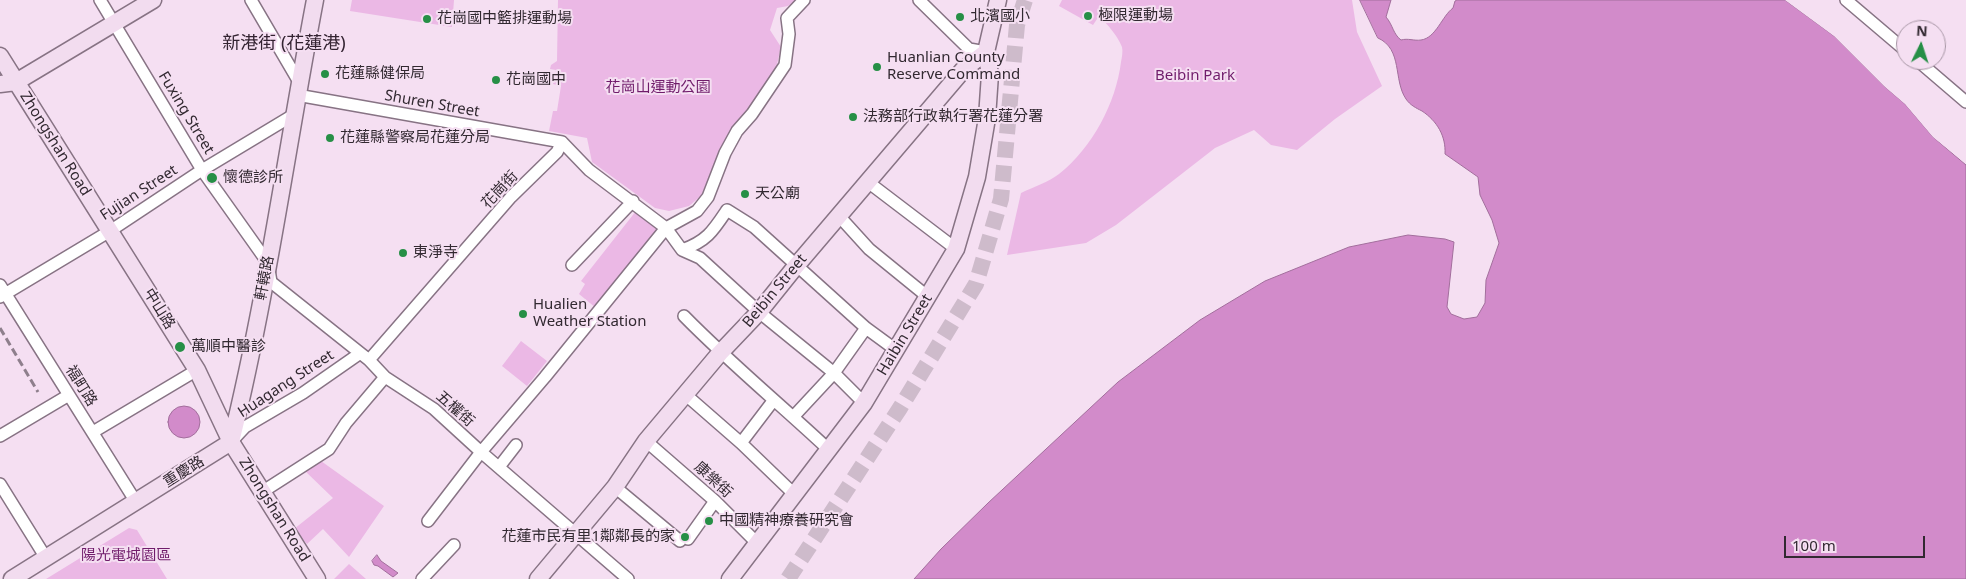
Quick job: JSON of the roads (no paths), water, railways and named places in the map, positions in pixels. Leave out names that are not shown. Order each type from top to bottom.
[{"type":"street","name":"Fuxing Street","points":[[100,0],[202,170],[268,263]]},
{"type":"street","points":[[8,83],[153,0]]},
{"type":"street","points":[[251,0],[298,88]]},
{"type":"street","name":"軒轅路","points":[[231,442],[268,263],[315,0]]},
{"type":"street","points":[[428,521],[480,452],[548,375],[666,228],[697,212],[708,197],[725,153],[737,131],[752,114],[785,65],[788,34],[787,18],[804,0]]},
{"type":"street","points":[[919,0],[969,49],[986,52],[998,0]]},
{"type":"street","points":[[1846,0],[1896,42]]},
{"type":"street","name":"Beibin Street","points":[[538,579],[615,487],[646,441],[720,353],[759,312],[963,70],[986,52]]},
{"type":"street","name":"Haibin Street","points":[[730,579],[864,404],[956,249],[977,177],[987,118],[990,74],[986,52]]},
{"type":"street","name":"Zhongshan Road","points":[[0,56],[8,83],[110,231]]},
{"type":"street","points":[[1928,70],[1966,102]]},
{"type":"street","name":"Shuren Street","points":[[298,88],[562,142]]},
{"type":"street","name":"Fujian Street","points":[[2,292],[110,231],[202,170],[295,114]]},
{"type":"street","points":[[562,142],[589,170],[633,201],[666,228],[682,250],[700,258],[759,312],[834,373],[864,404]]},
{"type":"street","name":"花崗街","points":[[364,357],[511,197],[557,152],[562,142]]},
{"type":"street","points":[[868,182],[956,249]]},
{"type":"street","points":[[572,265],[633,201]]},
{"type":"street","points":[[682,250],[698,244],[713,232],[728,210],[746,220],[866,328],[896,350]]},
{"type":"street","points":[[839,216],[869,250],[928,297]]},
{"type":"street","name":"中山路","points":[[110,231],[197,370],[231,442]]},
{"type":"street","name":"五權街","points":[[268,263],[271,282],[364,357],[385,377],[434,409],[480,452],[628,579]]},
{"type":"street","name":"福町路","points":[[2,292],[136,502]]},
{"type":"street","points":[[684,316],[720,353],[774,401],[794,416],[828,449]]},
{"type":"street","points":[[794,416],[834,373],[866,328]]},
{"type":"street","name":"Huagang Street","points":[[231,442],[245,427],[364,357]]},
{"type":"street","points":[[92,432],[197,370]]},
{"type":"street","points":[[262,492],[329,449],[346,423],[385,377]]},
{"type":"street","points":[[0,436],[68,395]]},
{"type":"street","points":[[686,395],[740,442],[795,494]]},
{"type":"street","points":[[740,442],[774,401]]},
{"type":"street","name":"康樂街","points":[[646,441],[715,501],[758,544]]},
{"type":"street","name":"Zhongshan Road","points":[[231,442],[317,579]]},
{"type":"street","name":"重慶路","points":[[12,579],[231,442]]},
{"type":"street","points":[[499,467],[516,445]]},
{"type":"street","points":[[0,484],[46,558]]},
{"type":"street","points":[[615,487],[684,540],[715,501]]},
{"type":"street","points":[[422,579],[454,544]]},
{"type":"tunnel","points":[[788,579],[900,408],[976,284],[1001,199],[1017,25],[1025,0]]},
{"type":"railway","points":[[0,328],[38,392]]},
{"type":"place","name":"極限運動場","points":[[1088,16]]},
{"type":"place","name":"北濱國小","points":[[960,17]]},
{"type":"place","name":"花崗國中籃排運動場","points":[[427,19]]},
{"type":"place","name":"Huanlian County Reserve Command","points":[[877,67]]},
{"type":"place","name":"花蓮縣健保局","points":[[325,74]]},
{"type":"place","name":"花崗國中","points":[[496,80]]},
{"type":"place","name":"法務部行政執行署花蓮分署","points":[[853,117]]},
{"type":"place","name":"花蓮縣警察局花蓮分局","points":[[330,138]]},
{"type":"place","name":"懷德診所","points":[[212,178]]},
{"type":"place","name":"天公廟","points":[[745,194]]},
{"type":"place","name":"東淨寺","points":[[403,253]]},
{"type":"place","name":"Hualien Weather Station","points":[[523,314]]},
{"type":"place","name":"萬順中醫診","points":[[180,347]]},
{"type":"place","name":"中國精神療養研究會","points":[[709,521]]},
{"type":"place","name":"花蓮市民有里1鄰鄰長的家","points":[[685,537]]},
{"type":"district","name":"新港街 (花蓮港)","points":[[284,44]]},
{"type":"park label","name":"Beibin Park","points":[[1195,76]]},
{"type":"park label","name":"花崗山運動公園","points":[[658,88]]},
{"type":"park label","name":"陽光電城園區","points":[[126,556]]}]
